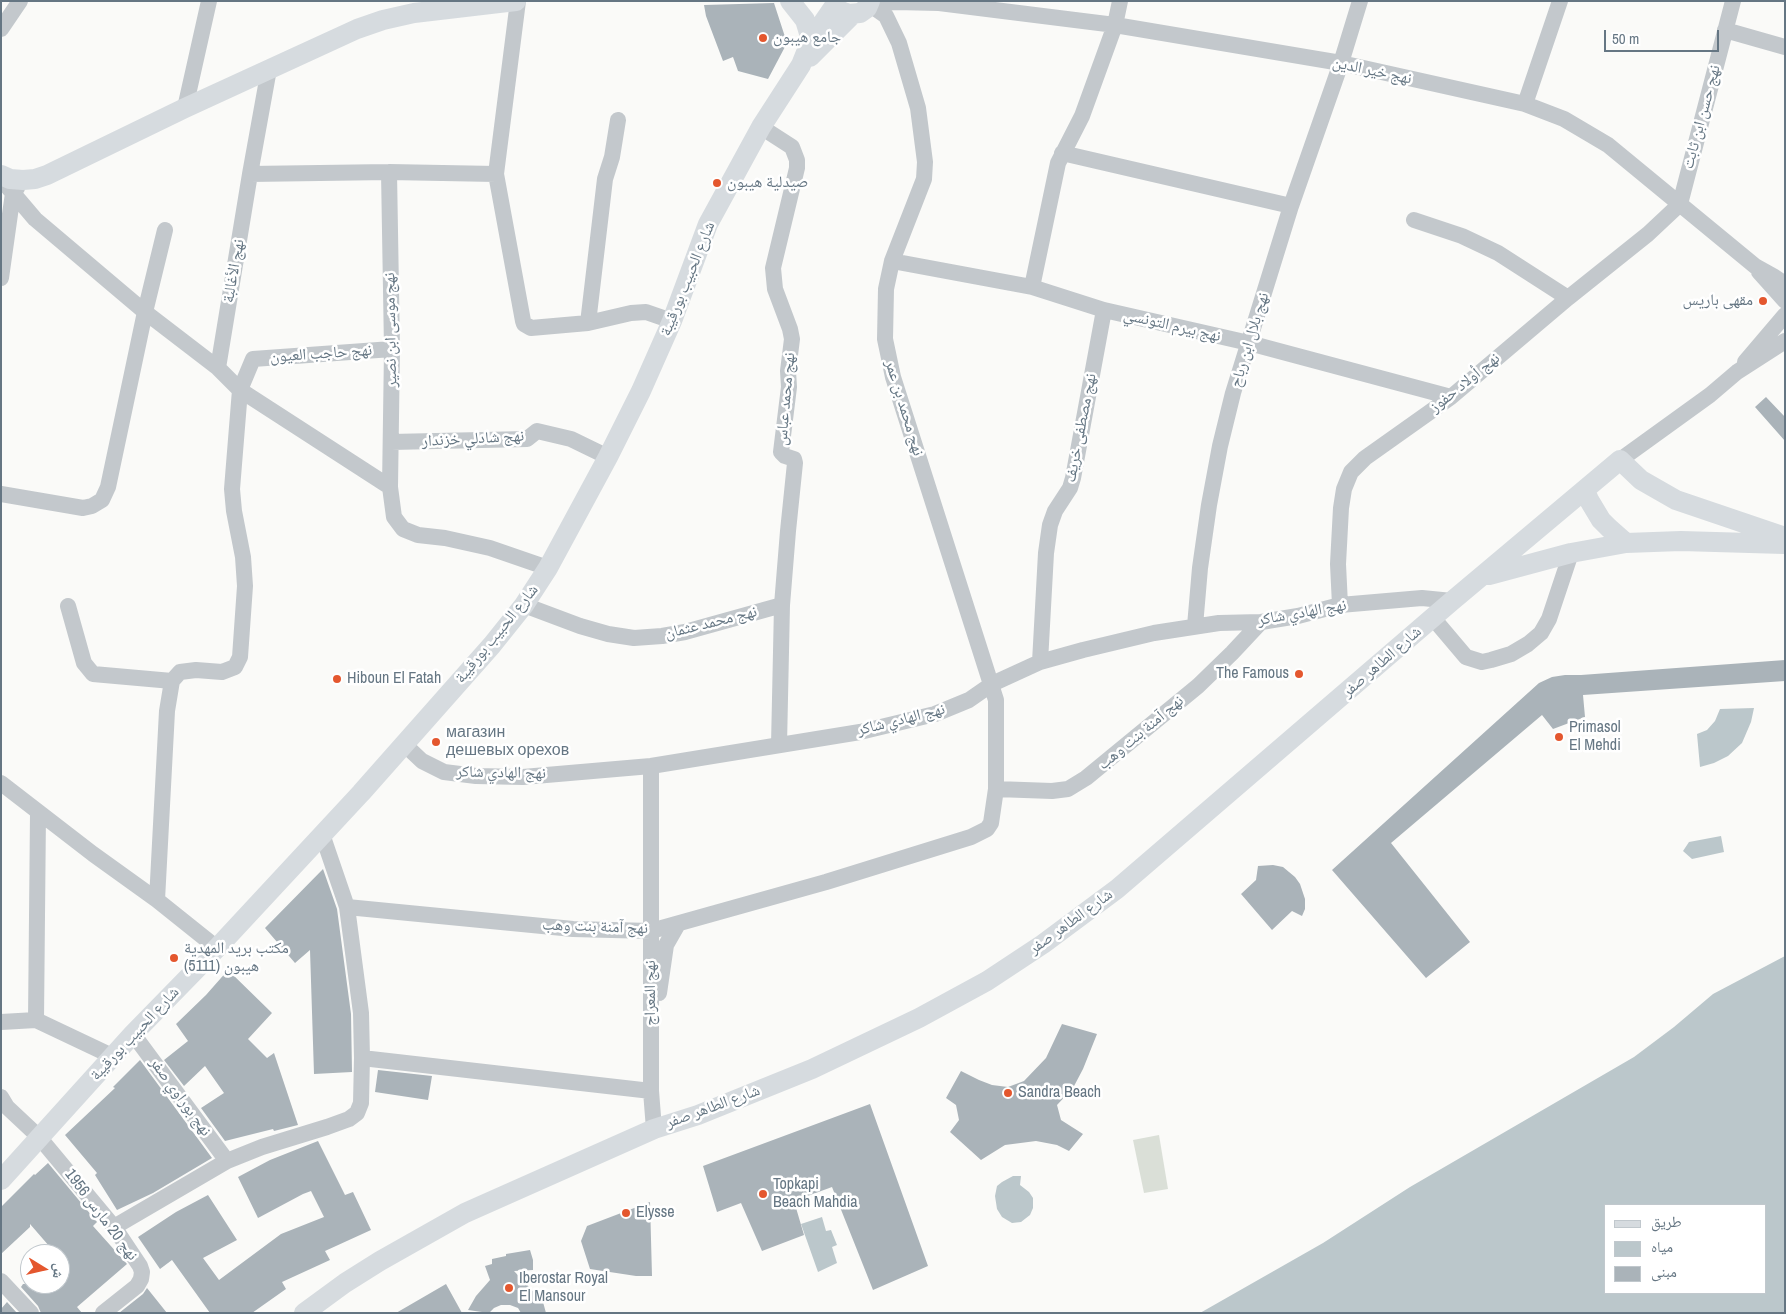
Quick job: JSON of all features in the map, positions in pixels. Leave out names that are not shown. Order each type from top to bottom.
[{"type":"main road","points":[[1,177],[10,179],[18,187],[48,175],[185,108],[357,29],[414,13],[517,1]]},
{"type":"main road","points":[[790,1],[805,20],[811,40]]},
{"type":"main road","points":[[833,2],[843,12],[864,6]]},
{"type":"main road","name":"شارع الحبيب بورقيبة","points":[[1,1180],[112,1056],[217,948],[404,744],[492,645],[524,605],[548,568],[641,391],[672,321],[708,224],[761,127],[801,65],[811,40],[833,2]]},
{"type":"main road","name":"شارع الحبيب بورقيبة","points":[[801,65],[864,6]]},
{"type":"main road","points":[[1620,460],[1641,480],[1676,500],[1785,537]]},
{"type":"main road","name":"شارع الطاهر صفر","points":[[304,1313],[345,1283],[380,1261],[465,1214],[654,1129],[698,1115],[812,1069],[919,1018],[986,981],[1035,949],[1117,889],[1452,601],[1620,460]]},
{"type":"main road","points":[[1585,490],[1601,520],[1626,543]]},
{"type":"main road","points":[[1482,577],[1571,553],[1626,543],[1681,541],[1785,544]]},
{"type":"street","points":[[1,29],[20,1]]},
{"type":"street","points":[[185,108],[209,1]]},
{"type":"street","points":[[517,1],[496,174],[524,324],[531,328],[588,323],[631,313],[646,312],[672,321]]},
{"type":"street","points":[[1032,287],[1054,180],[1062,153],[1082,116],[1115,25],[1120,1]]},
{"type":"street","name":"نهج بلال ابن رباح","points":[[1195,626],[1200,568],[1220,446],[1233,392],[1291,206],[1341,63],[1360,1]]},
{"type":"street","points":[[1525,104],[1560,1]]},
{"type":"street","name":"نهج حسن ابن ثابت","points":[[1680,204],[1733,1]]},
{"type":"street","points":[[896,2],[899,43]]},
{"type":"street","name":"نهج خير الدين","points":[[864,6],[896,2],[936,2],[1115,25],[1341,63],[1525,104],[1564,119],[1608,145],[1754,266],[1785,284]]},
{"type":"street","name":"نهج محمد بن عمر","points":[[864,6],[886,16],[899,43],[918,108],[926,162],[924,179],[892,261],[884,310],[885,339],[893,377],[996,700],[996,789],[991,823]]},
{"type":"street","points":[[1725,30],[1785,47]]},
{"type":"street","name":"نهج الأغالبة","points":[[218,368],[269,70]]},
{"type":"street","points":[[588,323],[605,179],[612,157],[618,120]]},
{"type":"street","name":"نهج محمد عباس","points":[[761,127],[792,147],[797,160],[797,168],[773,268],[775,289],[792,339],[788,371],[789,387],[780,452],[794,459],[796,463],[782,604],[779,745]]},
{"type":"street","points":[[1062,153],[1291,206]]},
{"type":"street","points":[[250,174],[389,172],[496,174]]},
{"type":"street","name":"نهج موسى ابن نصير","points":[[389,172],[392,349],[390,487],[394,517],[403,529],[418,535],[445,538],[490,548],[548,568]]},
{"type":"street","points":[[1,278],[18,187]]},
{"type":"street","points":[[18,187],[35,219],[145,312],[218,368],[240,390],[390,487]]},
{"type":"street","name":"نهج أولاد حفوز","points":[[1340,605],[1338,564],[1341,508],[1344,489],[1351,472],[1365,458],[1451,396],[1648,234],[1680,204]]},
{"type":"street","points":[[1414,220],[1462,236],[1498,253],[1568,298]]},
{"type":"street","points":[[1,494],[82,508],[92,506],[102,500],[108,487],[164,230]]},
{"type":"street","name":"نهج بيرم التونسي","points":[[892,261],[1032,287],[1104,310],[1249,343],[1451,396]]},
{"type":"street","name":"نهج خير الدين","points":[[1754,266],[1785,302]]},
{"type":"street","name":"نهج مصطفى خريف","points":[[1040,662],[1046,554],[1050,525],[1055,511],[1073,478],[1104,310]]},
{"type":"street","name":"شارع الطاهر صفر","points":[[1738,372],[1785,315]]},
{"type":"street","name":"شارع الطاهر صفر","points":[[1620,460],[1710,395],[1738,372],[1785,341]]},
{"type":"street","name":"نهج حاجب العيون","points":[[240,390],[253,359],[392,349]]},
{"type":"street","points":[[157,900],[167,710],[172,681],[180,672],[196,670],[222,672],[235,668],[240,657],[245,586],[243,557],[234,511],[232,489],[240,390]]},
{"type":"street","name":"نهج شادلي خزندار","points":[[392,442],[528,439],[537,431],[572,439],[608,457]]},
{"type":"street","points":[[1433,618],[1466,657],[1482,662],[1511,654],[1528,644],[1541,633],[1549,619],[1571,553]]},
{"type":"street","name":"نهج الهادي شاكر","points":[[404,744],[422,761],[444,772],[476,776],[523,777],[651,766],[860,732],[935,714],[969,700],[992,684],[1040,662],[1154,633],[1219,623],[1262,622],[1298,616],[1340,605],[1422,598],[1452,601]]},
{"type":"street","name":"نهج محمد عثمان","points":[[524,605],[580,626],[608,634],[634,638],[685,632],[782,604]]},
{"type":"street","points":[[68,606],[84,663],[93,674],[172,681]]},
{"type":"street","name":"نهج آمنة بنت وهب","points":[[996,789],[1052,791],[1068,789],[1086,778],[1198,686],[1262,622]]},
{"type":"street","name":"نهج المعراج","points":[[651,766],[651,1092],[654,1129]]},
{"type":"street","points":[[1,783],[38,813],[157,900],[217,948]]},
{"type":"street","points":[[36,1020],[38,813]]},
{"type":"street","name":"نهج آمنة بنت وهب","points":[[348,907],[573,929],[651,931],[826,882],[971,837],[987,829],[991,823]]},
{"type":"street","points":[[114,1227],[227,1161],[262,1147],[349,1119],[357,1113],[361,1103],[361,1013],[348,907],[322,834]]},
{"type":"street","points":[[651,1054],[666,945],[678,924]]},
{"type":"street","points":[[1,1022],[36,1020],[112,1056]]},
{"type":"street","name":"نهج بوراوي صفر","points":[[133,1034],[227,1161]]},
{"type":"street","points":[[362,1058],[651,1092]]},
{"type":"street","name":"نهج 20 مارس 1956","points":[[1,1097],[7,1107],[39,1137],[114,1227],[142,1272],[137,1286],[103,1313]]},
{"type":"street","points":[[1,1281],[31,1313]]},
{"type":"shaded area","points":[[1159,1135],[1168,1189],[1144,1193],[1133,1140]]},
{"type":"water","points":[[1754,708],[1751,722],[1742,743],[1728,756],[1700,767],[1697,734],[1707,730],[1715,721],[1720,709]]},
{"type":"water","points":[[1721,836],[1724,852],[1692,859],[1683,851],[1689,842]]},
{"type":"water","points":[[1785,956],[1785,1313],[1200,1313],[1323,1243],[1410,1187],[1634,1057],[1713,994]]},
{"type":"water","points":[[1013,1176],[1021,1176],[1020,1185],[1033,1198],[1033,1208],[1030,1215],[1021,1222],[1012,1223],[1002,1217],[997,1209],[995,1196],[997,1186]]},
{"type":"water","points":[[822,1217],[826,1231],[831,1230],[837,1245],[832,1247],[837,1263],[818,1272],[801,1224]]},
{"type":"building","points":[[774,3],[787,43],[768,79],[738,71],[733,57],[723,61],[706,16],[704,5]]},
{"type":"building","points":[[1766,397],[1785,417],[1785,441],[1755,407]]},
{"type":"building","points":[[1785,660],[1785,681],[1583,695],[1585,717],[1553,729],[1542,715],[1391,843],[1470,942],[1426,978],[1332,870],[1539,683],[1552,677],[1565,675]]},
{"type":"building","points":[[1273,865],[1283,867],[1295,877],[1300,884],[1305,899],[1305,909],[1302,916],[1292,911],[1272,930],[1241,894],[1256,880],[1258,866]]},
{"type":"building","points":[[323,869],[337,909],[351,1014],[352,1072],[314,1074],[310,950],[295,963],[265,928]]},
{"type":"building","points":[[228,970],[272,1013],[248,1039],[267,1058],[274,1053],[298,1125],[225,1141],[201,1108],[224,1093],[205,1066],[184,1086],[164,1060],[188,1041],[176,1024]]},
{"type":"building","name":"Sandra Beach","points":[[1062,1024],[1097,1034],[1073,1088],[1057,1105],[1061,1120],[1083,1134],[1069,1151],[1057,1145],[1036,1141],[1005,1145],[981,1160],[950,1132],[959,1120],[956,1105],[946,1098],[961,1071],[992,1085],[1008,1087],[1024,1081],[1046,1058]]},
{"type":"building","points":[[140,1060],[212,1158],[153,1193],[117,1210],[95,1175],[97,1173],[65,1135],[115,1088],[113,1087]]},
{"type":"building","points":[[378,1070],[432,1076],[428,1100],[375,1092]]},
{"type":"building","name":"Topkapi Beach Mahdia","points":[[870,1104],[928,1266],[873,1290],[832,1187],[794,1201],[804,1235],[762,1251],[741,1203],[717,1212],[703,1166]]},
{"type":"building","points":[[318,1141],[345,1195],[353,1192],[371,1230],[325,1251],[330,1260],[282,1282],[286,1289],[252,1313],[210,1313],[172,1260],[160,1269],[138,1237],[176,1212],[208,1195],[237,1240],[203,1258],[219,1280],[281,1234],[324,1217],[311,1191],[258,1218],[238,1177],[270,1160]]},
{"type":"building","points":[[48,1163],[97,1222],[93,1226],[127,1264],[77,1307],[82,1313],[41,1313],[38,1306],[27,1294],[70,1294],[70,1244],[47,1244],[30,1224],[30,1227],[1,1254],[1,1207]]},
{"type":"building","points":[[650,1202],[652,1276],[636,1276],[590,1269],[581,1241],[587,1226]]},
{"type":"building","name":"Iberostar Royal El Mansour","points":[[530,1250],[533,1270],[514,1271],[543,1302],[546,1313],[521,1313],[518,1308],[510,1305],[501,1305],[489,1313],[468,1310],[476,1296],[490,1280],[485,1266],[492,1264],[492,1259],[506,1256],[506,1254]]},
{"type":"building","points":[[446,1284],[462,1313],[396,1313]]},
{"type":"building","points":[[147,1288],[167,1313],[119,1313],[143,1294]]},
{"type":"building","points":[[7,1302],[17,1313],[1,1313],[1,1309]]},
{"type":"place","name":"جامع هيبون","points":[[763,38]]},
{"type":"place","name":"صيدلية هيبون","points":[[717,183]]},
{"type":"place","name":"مقهى باريس","points":[[1763,301]]},
{"type":"place","name":"The Famous","points":[[1299,674]]},
{"type":"place","name":"Hiboun El Fatah","points":[[337,679]]},
{"type":"place","name":"Primasol El Mehdi","points":[[1559,737]]},
{"type":"place","name":"магазин дешевых орехов","points":[[436,742]]},
{"type":"place","name":"مكتب بريد المهدية هيبون (5111)","points":[[174,958]]},
{"type":"place","name":"Sandra Beach","points":[[1008,1093]]},
{"type":"place","name":"Topkapi Beach Mahdia","points":[[763,1194]]},
{"type":"place","name":"Elysse","points":[[626,1213]]},
{"type":"place","name":"Iberostar Royal El Mansour","points":[[509,1288]]}]
